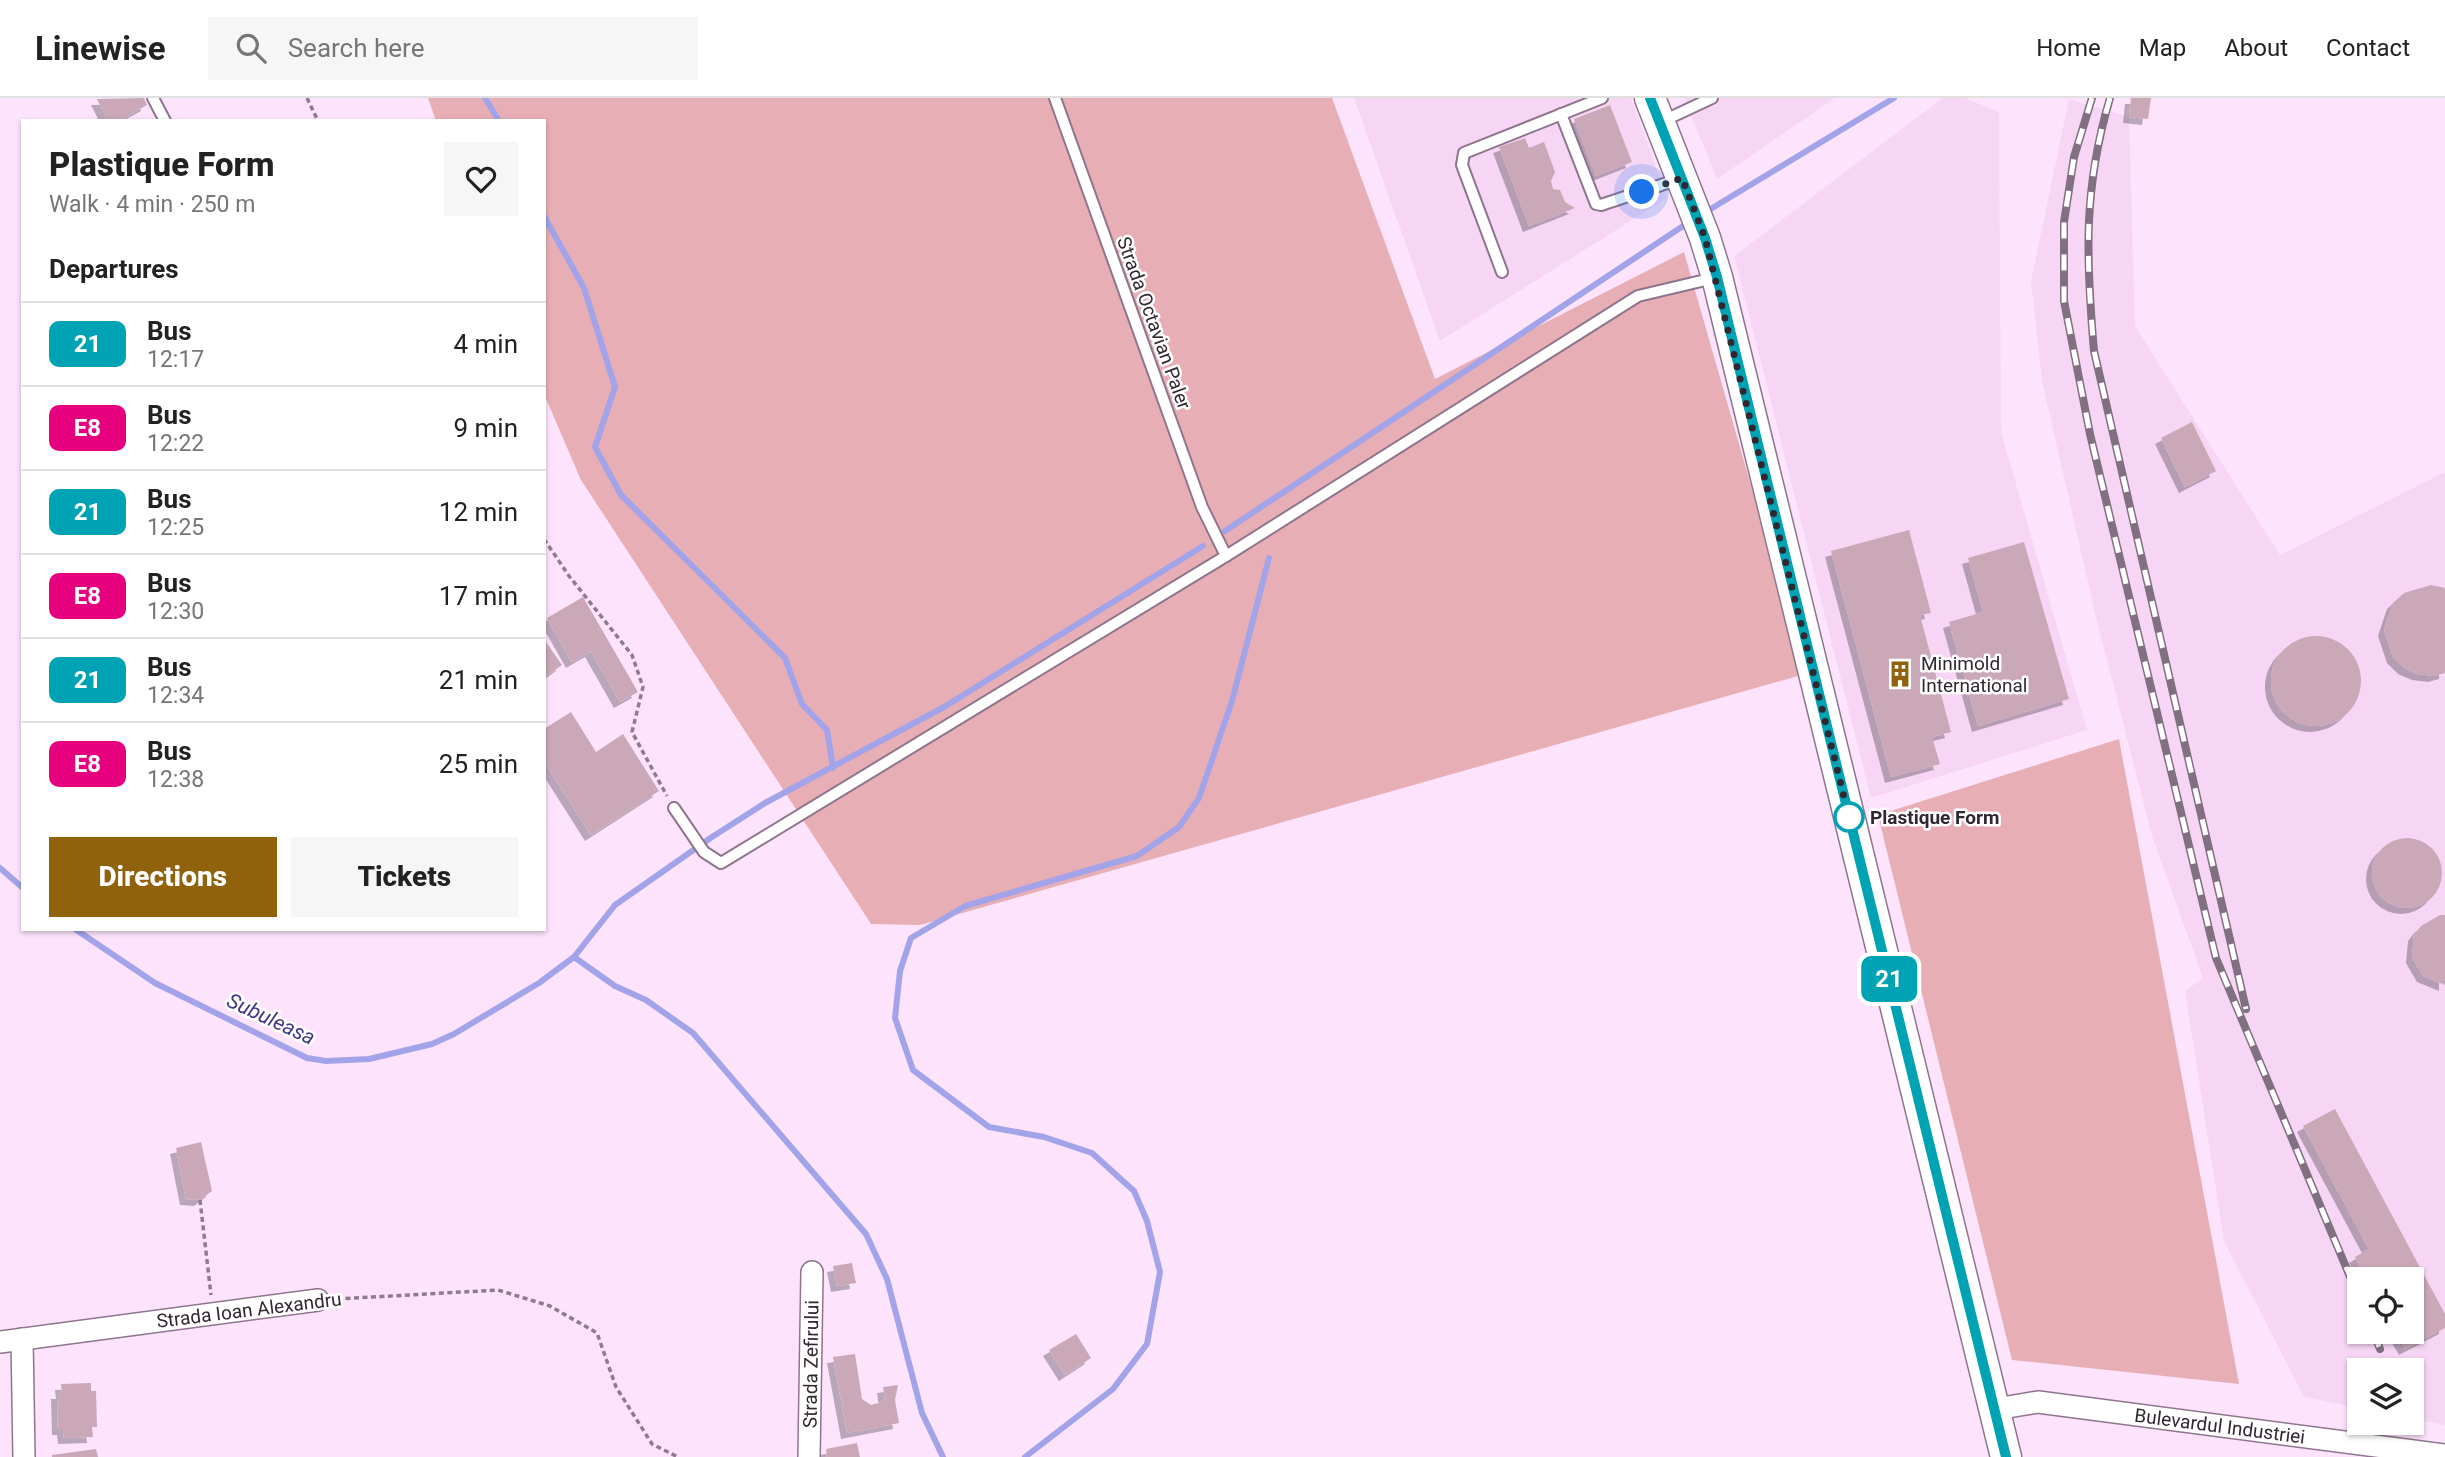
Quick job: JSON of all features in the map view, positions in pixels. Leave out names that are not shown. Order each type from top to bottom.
[{"type":"street","points":[[1655,110],[1705,238],[1717,277],[2006,1457]]},
{"type":"street","name":"Strada Zefirului","points":[[809,1457],[812,1272]]},
{"type":"street","name":"Strada Ioan Alexandru","points":[[0,1342],[318,1300]]},
{"type":"street","points":[[22,1339],[24,1457]]},
{"type":"street","name":"Bulevardul Industriei","points":[[1996,1409],[2038,1402],[2445,1455]]},
{"type":"lane","points":[[153,98],[164,119]]},
{"type":"lane","name":"Strada Octavian Paler","points":[[1055,98],[1202,507],[1226,556]]},
{"type":"lane","points":[[1502,272],[1461,159],[1464,153],[1602,98]]},
{"type":"lane","points":[[1655,110],[1713,98]]},
{"type":"lane","points":[[1562,114],[1596,204],[1686,188]]},
{"type":"lane","points":[[674,808],[704,852],[721,863],[1226,556],[1638,296],[1717,277]]},
{"type":"path","points":[[307,98],[317,119]]},
{"type":"path","points":[[546,542],[569,576],[632,655],[643,687],[632,732],[674,808]]},
{"type":"path","points":[[200,1200],[213,1312]]},
{"type":"path","name":"Strada Ioan Alexandru","points":[[318,1300],[498,1290],[550,1306],[597,1333],[616,1387],[652,1444],[678,1457]]},
{"type":"shaded area","points":[[428,98],[1332,98],[1435,379],[1684,252],[1805,674],[920,925],[871,924],[581,480],[546,399],[546,119],[435,119]]},
{"type":"shaded area","points":[[1354,98],[1631,98],[1667,198],[1440,341]]},
{"type":"shaded area","points":[[1684,98],[1835,98],[1717,179]]},
{"type":"shaded area","points":[[1943,98],[1965,98],[1999,112],[2001,432],[2087,730],[1871,798],[1734,256]]},
{"type":"shaded area","points":[[2069,99],[2129,117],[2135,326],[2280,555],[2445,472],[2445,1425],[2424,1421],[2424,1358],[2347,1358],[2347,1406],[2304,1397],[2224,1241],[2185,991],[2203,978],[2152,836],[2095,613],[2042,381],[2031,281]]},
{"type":"shaded area","points":[[2119,739],[2239,1384],[2012,1360],[1878,815]]},
{"type":"building","points":[[144,98],[147,105],[122,119],[107,119],[97,99]]},
{"type":"building","points":[[2131,98],[2151,98],[2148,119],[2129,117]]},
{"type":"building","points":[[1610,105],[1632,162],[1596,176],[1574,119]]},
{"type":"building","points":[[1525,138],[1529,148],[1544,142],[1555,172],[1551,181],[1553,189],[1560,190],[1565,202],[1575,208],[1529,226],[1499,147]]},
{"type":"building","points":[[2192,422],[2216,471],[2185,487],[2161,438]]},
{"type":"building","name":"Minimold International","points":[[1909,530],[1931,613],[1920,615],[1951,732],[1932,737],[1940,764],[1891,777],[1831,551]]},
{"type":"building","points":[[2024,542],[2069,699],[1978,726],[1949,622],[1983,612],[1968,558]]},
{"type":"building","points":[[2431,585],[2445,588],[2445,673],[2434,676],[2418,674],[2404,668],[2393,657],[2384,630],[2393,603],[2404,593]]},
{"type":"building","points":[[583,597],[638,692],[620,702],[591,651],[572,662],[547,618]]},
{"type":"building","points":[[2316,636],[2333,640],[2348,649],[2357,664],[2361,681],[2357,698],[2348,713],[2333,722],[2316,726],[2299,722],[2284,713],[2275,698],[2271,681],[2275,664],[2284,649],[2299,640]]},
{"type":"building","points":[[546,642],[562,665],[546,677]]},
{"type":"building","points":[[571,712],[596,752],[623,734],[659,791],[591,835],[546,764],[546,728]]},
{"type":"building","points":[[2407,838],[2432,848],[2442,873],[2432,898],[2407,908],[2382,898],[2372,873],[2382,848]]},
{"type":"building","points":[[2445,915],[2445,985],[2423,976],[2412,957],[2414,935],[2421,926]]},
{"type":"building","points":[[2335,1109],[2420,1267],[2360,1267],[2355,1257],[2369,1249],[2303,1126]]},
{"type":"building","points":[[201,1142],[212,1191],[200,1200],[186,1199],[176,1148]]},
{"type":"building","points":[[852,1263],[856,1283],[837,1286],[833,1266]]},
{"type":"building","points":[[2424,1275],[2445,1314],[2445,1328],[2424,1339]]},
{"type":"building","points":[[1076,1334],[1091,1358],[1065,1375],[1049,1350]]},
{"type":"building","points":[[2402,1344],[2415,1344],[2405,1349]]},
{"type":"building","points":[[855,1354],[862,1399],[871,1405],[885,1401],[883,1387],[898,1385],[895,1400],[899,1423],[847,1433],[833,1357]]},
{"type":"building","points":[[91,1383],[91,1391],[96,1391],[97,1427],[92,1427],[93,1437],[64,1438],[63,1429],[58,1429],[57,1393],[62,1393],[61,1384]]},
{"type":"building","points":[[857,1443],[860,1457],[827,1457],[826,1449]]},
{"type":"building","points":[[96,1449],[98,1457],[52,1457],[52,1455]]},
{"type":"waterway","points":[[485,98],[498,119]]},
{"type":"waterway","points":[[1704,213],[1894,98]]},
{"type":"waterway","points":[[546,220],[584,288],[615,387],[595,447],[621,495],[785,658],[802,704],[827,730],[833,768]]},
{"type":"waterway","points":[[1225,531],[1689,222]]},
{"type":"waterway","points":[[78,931],[155,983],[307,1058],[326,1061],[369,1059],[432,1044],[454,1034],[539,983],[574,957],[615,905],[712,837],[765,803],[944,707],[1203,546]]},
{"type":"waterway","points":[[1025,1457],[1113,1389],[1147,1344],[1160,1272],[1147,1221],[1134,1191],[1092,1153],[1044,1137],[989,1127],[913,1070],[895,1018],[900,971],[911,938],[965,906],[1137,856],[1179,827],[1199,798],[1232,701],[1269,558]]},
{"type":"waterway","name":"Subuleasa","points":[[0,868],[21,886]]},
{"type":"waterway","points":[[574,957],[615,986],[646,1000],[693,1033],[866,1234],[887,1279],[922,1413],[943,1457]]},
{"type":"railway","points":[[2092,98],[2074,157],[2064,222],[2064,301],[2090,434],[2216,958],[2347,1269]]},
{"type":"railway","points":[[2110,98],[2095,163],[2089,224],[2089,285],[2094,351],[2246,1009]]},
{"type":"railway","points":[[2378,1344],[2380,1349]]},
{"type":"bus line","name":"21","points":[[1650,98],[1705,238],[1717,277],[2006,1457]]},
{"type":"place","name":"Minimold International","points":[[1900,674]]},
{"type":"place","name":"Plastique Form","points":[[1849,817]]},
{"type":"route","points":[[1642,192],[1682,178],[1705,238],[1849,817]]}]
